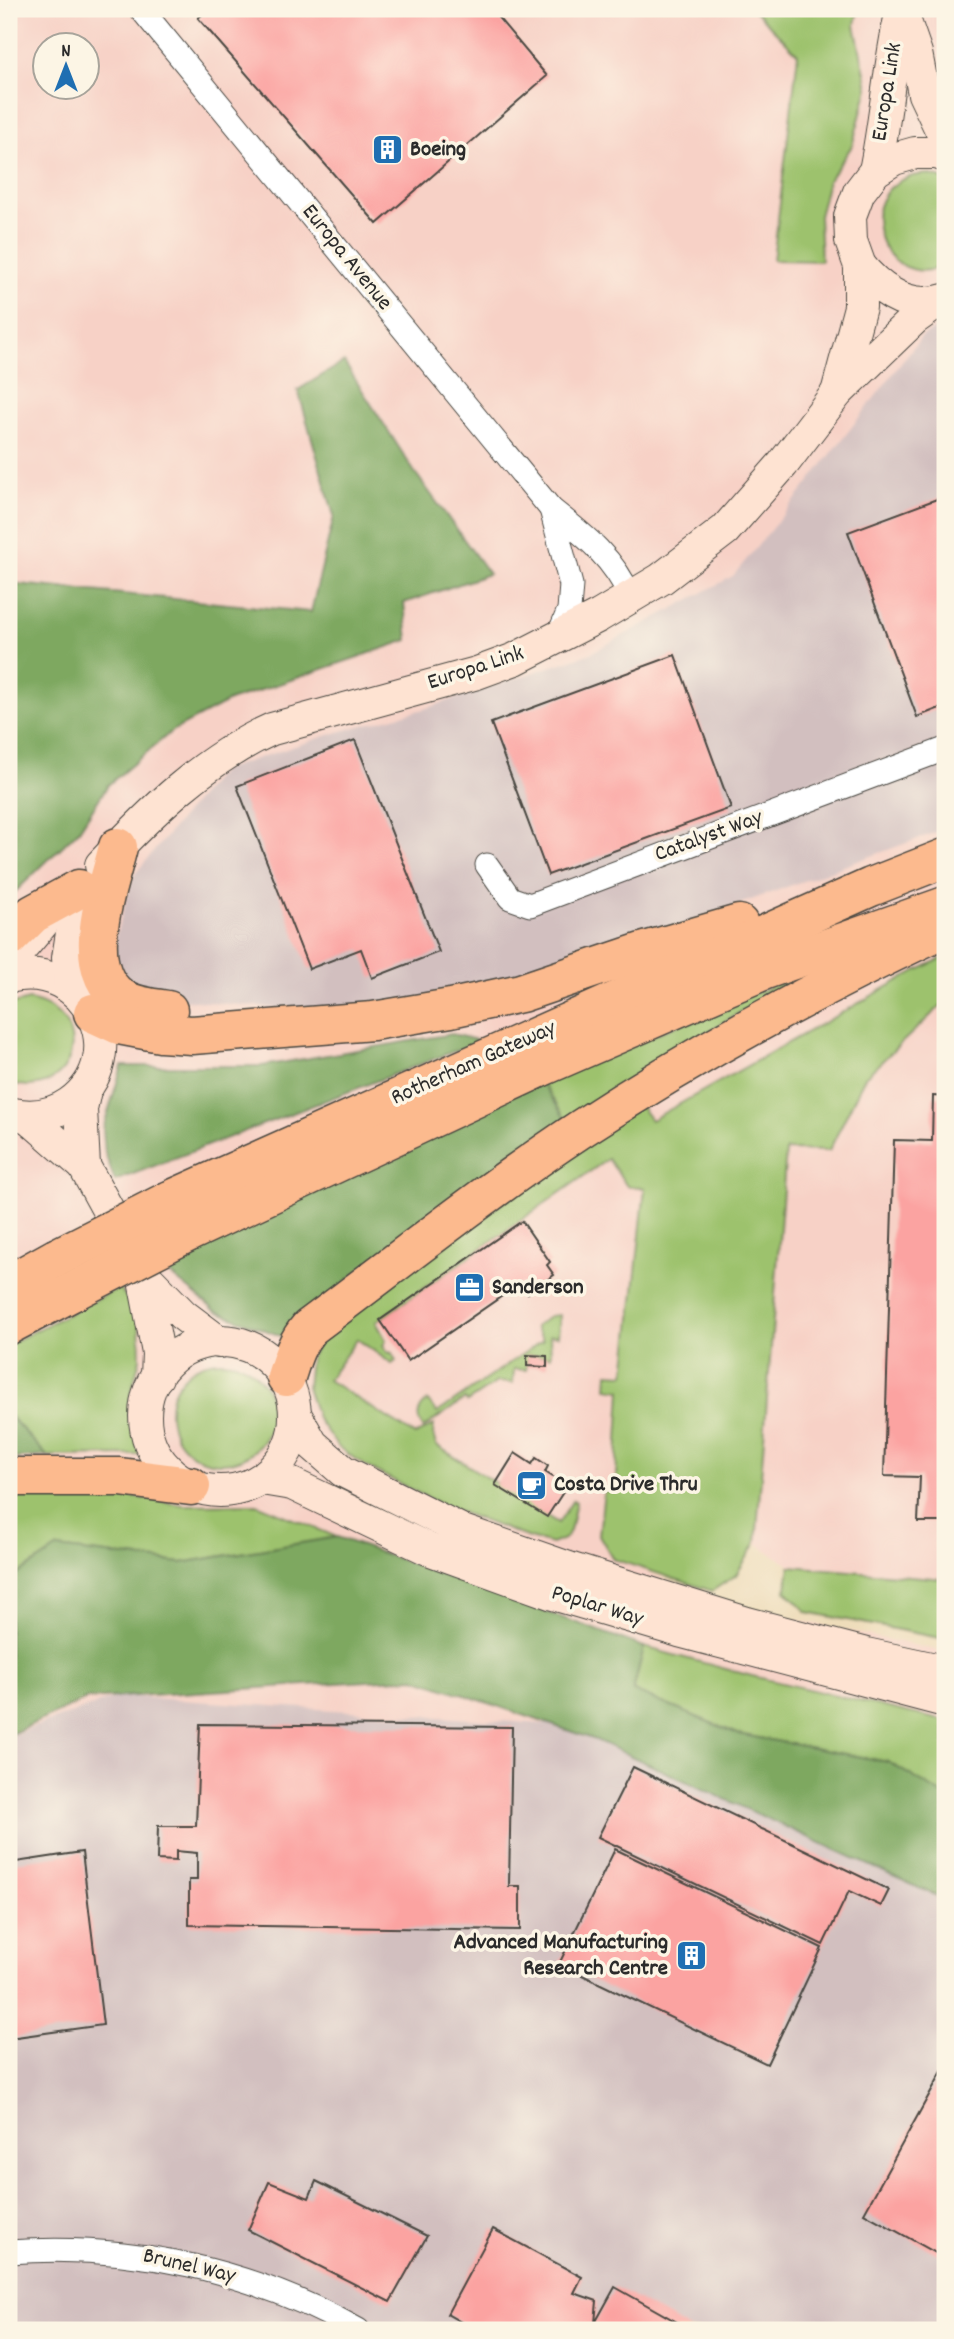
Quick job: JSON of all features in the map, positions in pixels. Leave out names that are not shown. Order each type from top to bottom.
[{"type":"highway","points":[[118,847],[98,928],[98,956],[101,973],[111,989],[123,999],[149,1007],[208,1015],[348,1024]]},
{"type":"highway","name":"Rotherham Gateway","points":[[9,1325],[65,1274],[170,1200],[871,887],[945,858]]},
{"type":"highway","points":[[82,1000],[118,1025],[162,1033],[192,1035],[348,1024],[451,1008],[521,993],[642,952],[871,887]]},
{"type":"highway","points":[[9,938],[33,914],[79,889]]},
{"type":"highway","name":"Rotherham Gateway","points":[[9,1284],[65,1274],[187,1233],[630,1028],[765,970],[945,906]]},
{"type":"highway","points":[[286,1377],[299,1339],[309,1328],[475,1203],[582,1128],[708,1051],[852,972],[945,928]]},
{"type":"highway","points":[[9,1476],[120,1477],[191,1486]]},
{"type":"main road","name":"Europa Link","points":[[901,11],[916,53],[925,94],[945,138]]},
{"type":"main road","name":"Europa Link","points":[[875,171],[884,130],[892,54],[901,11]]},
{"type":"main road","name":"Europa Link","points":[[942,300],[915,302],[893,296],[874,284],[860,266],[851,242],[850,216],[859,192],[875,171],[894,159],[915,153],[937,153],[945,156]]},
{"type":"main road","name":"Europa Link","points":[[837,393],[860,307],[860,266]]},
{"type":"main road","name":"Europa Link","points":[[9,967],[46,919],[173,793],[201,770],[243,742],[272,729],[477,673],[515,659],[557,639],[661,579],[725,530],[783,464],[837,393],[914,318],[942,300]]},
{"type":"main road","points":[[18,1115],[53,1112],[76,1099],[92,1078],[100,1052],[100,1037],[82,1000],[68,958],[79,889]]},
{"type":"main road","points":[[9,978],[42,975],[82,1000]]},
{"type":"main road","points":[[85,1090],[81,1109],[85,1166],[143,1274],[183,1315],[219,1342]]},
{"type":"main road","points":[[18,1115],[85,1166]]},
{"type":"main road","points":[[143,1274],[158,1353],[157,1377]]},
{"type":"main road","points":[[219,1342],[247,1346],[266,1356],[286,1377],[296,1416],[292,1440],[280,1462],[262,1479],[235,1490],[205,1490],[191,1486],[171,1473],[155,1455],[146,1433],[145,1409],[152,1385],[165,1365],[184,1350],[204,1343],[219,1342]]},
{"type":"main road","name":"Poplar Way","points":[[296,1416],[313,1444],[343,1471],[463,1531],[572,1569],[747,1623],[945,1671]]},
{"type":"main road","name":"Poplar Way","points":[[262,1479],[292,1484],[428,1549],[553,1594],[678,1631],[945,1701]]},
{"type":"street","name":"Europa Avenue","points":[[141,9],[551,509],[584,536],[622,576],[631,598]]},
{"type":"street","name":"Europa Avenue","points":[[551,509],[571,585],[569,610],[557,639]]},
{"type":"street","name":"Catalyst Way","points":[[487,866],[510,898],[530,905],[945,749]]},
{"type":"street","name":"Brunel Way","points":[[9,2252],[79,2250],[142,2255],[220,2271],[265,2286],[358,2330]]},
{"type":"shaded area","points":[[9,9],[945,9],[945,974],[645,1188],[625,1375],[607,1388],[621,1390],[615,1493],[616,1560],[742,1608],[945,1652],[945,2330],[9,2330]]},
{"type":"shaded area","points":[[945,324],[945,829],[497,993],[329,1010],[164,998],[127,984],[110,955],[134,875],[222,770],[338,732],[424,709],[589,654],[733,576],[922,336]]},
{"type":"shaded area","points":[[945,1002],[945,1579],[790,1566],[756,1543],[786,1149],[829,1150],[865,1077]]},
{"type":"shaded area","points":[[119,1696],[576,1726],[945,1878],[945,2330],[9,2330],[9,1736]]},
{"type":"green space","points":[[753,9],[858,9],[855,25],[868,88],[852,146],[828,181],[819,216],[821,261],[773,260],[798,54]]},
{"type":"green space","points":[[927,174],[945,179],[945,265],[922,270],[902,265],[887,252],[879,233],[878,213],[885,195],[901,181]]},
{"type":"green space","points":[[344,362],[414,471],[489,574],[404,603],[408,640],[229,701],[172,731],[108,785],[79,830],[9,898],[9,583],[311,612],[334,516],[298,390]]},
{"type":"green space","points":[[945,957],[945,1002],[865,1077],[829,1151],[786,1150],[756,1543],[736,1575],[712,1591],[613,1559],[599,1535],[604,1491],[615,1492],[621,1390],[607,1388],[608,1373],[625,1374],[645,1188],[627,1186],[608,1159],[376,1322],[386,1340],[383,1346],[387,1352],[392,1353],[396,1361],[392,1364],[357,1339],[328,1380],[415,1435],[434,1425],[436,1445],[558,1523],[573,1500],[576,1502],[570,1531],[564,1539],[552,1544],[529,1538],[442,1505],[367,1467],[338,1447],[317,1418],[307,1387],[310,1358],[324,1332],[639,1104],[651,1120]]},
{"type":"green space","points":[[802,974],[566,1120],[541,1081]]},
{"type":"green space","points":[[29,1000],[51,1008],[65,1022],[71,1038],[70,1054],[63,1069],[50,1080],[32,1086],[9,1083],[9,1005]]},
{"type":"green space","points":[[452,1034],[481,1041],[115,1181],[105,1154],[103,1129],[122,1066],[262,1066]]},
{"type":"green space","points":[[541,1081],[566,1120],[379,1254],[281,1336],[216,1311],[165,1270],[322,1183]]},
{"type":"green space","points":[[119,1288],[139,1313],[140,1359],[130,1397],[139,1455],[47,1456],[9,1415],[9,1344]]},
{"type":"green space","points":[[560,1315],[558,1336],[550,1335],[551,1356],[528,1355],[526,1370],[514,1369],[513,1383],[497,1382],[467,1402],[465,1399],[423,1428],[418,1416],[428,1401],[437,1413],[543,1340],[535,1327],[550,1316]]},
{"type":"green space","points":[[221,1361],[240,1365],[257,1376],[268,1393],[272,1412],[268,1431],[257,1448],[240,1459],[221,1463],[202,1459],[185,1448],[174,1431],[170,1412],[174,1393],[185,1376],[202,1365]]},
{"type":"green space","points":[[9,1415],[47,1456],[9,1459]]},
{"type":"green space","points":[[98,1491],[183,1505],[257,1504],[337,1537],[181,1563],[58,1548],[9,1580],[9,1496]]},
{"type":"green space","points":[[337,1537],[644,1647],[633,1691],[738,1734],[888,1762],[945,1796],[945,1900],[596,1740],[415,1678],[86,1699],[9,1735],[9,1580],[58,1548],[181,1563]]},
{"type":"green space","points":[[790,1566],[945,1579],[945,1639],[807,1612],[786,1591]]},
{"type":"green space","points":[[644,1647],[752,1676],[945,1721],[945,1796],[888,1762],[738,1734],[633,1691]]},
{"type":"building","name":"Boeing","points":[[209,9],[491,9],[547,76],[377,224],[198,18]]},
{"type":"building","points":[[945,496],[945,706],[917,717],[848,532]]},
{"type":"building","points":[[675,655],[731,808],[548,875],[491,723]]},
{"type":"building","points":[[355,740],[439,952],[372,978],[361,949],[309,969],[237,786]]},
{"type":"building","points":[[933,1096],[945,1097],[945,1522],[918,1522],[920,1477],[884,1476],[894,1140],[932,1141]]},
{"type":"building","name":"Sanderson","points":[[522,1221],[550,1262],[547,1265],[554,1275],[528,1293],[521,1283],[408,1361],[380,1320]]},
{"type":"building","points":[[527,1355],[547,1356],[547,1367],[527,1366]]},
{"type":"building","name":"Costa Drive Thru","points":[[515,1453],[532,1464],[536,1458],[548,1466],[545,1472],[567,1486],[547,1517],[495,1485]]},
{"type":"building","points":[[200,1724],[512,1727],[509,1886],[520,1886],[520,1930],[189,1925],[189,1880],[197,1880],[197,1853],[176,1851],[176,1861],[157,1860],[158,1826],[196,1826]]},
{"type":"building","points":[[633,1767],[889,1890],[881,1906],[849,1891],[823,1945],[598,1837]]},
{"type":"building","name":"Advanced Manufacturing Research Centre","points":[[615,1849],[822,1948],[767,2064],[559,1964]]},
{"type":"building","points":[[82,1852],[103,2025],[9,2038],[9,1863]]},
{"type":"building","points":[[945,2066],[945,2258],[864,2213]]},
{"type":"building","points":[[316,2181],[427,2236],[390,2302],[248,2230],[269,2182],[309,2198]]},
{"type":"building","points":[[493,2229],[582,2277],[574,2293],[597,2301],[595,2323],[615,2287],[691,2330],[475,2330],[447,2314]]},
{"type":"place","name":"Boeing","points":[[387,150]]},
{"type":"place","name":"Sanderson","points":[[469,1288]]},
{"type":"place","name":"Costa Drive Thru","points":[[531,1485]]},
{"type":"place","name":"Advanced Manufacturing Research Centre","points":[[691,1956]]}]
